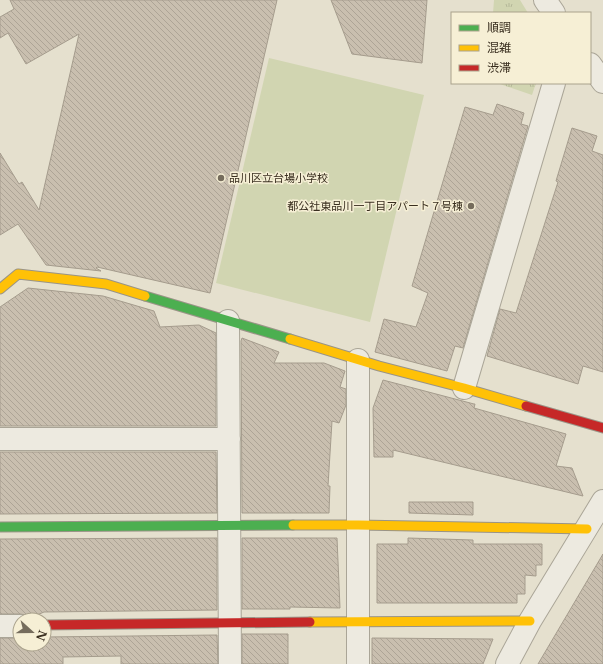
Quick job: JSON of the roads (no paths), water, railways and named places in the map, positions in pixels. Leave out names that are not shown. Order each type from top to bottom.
[{"type":"street","points":[[545,0],[553,12]]},
{"type":"street","points":[[591,65],[603,82]]},
{"type":"street","points":[[464,388],[554,84]]},
{"type":"street","points":[[0,288],[18,274],[106,284],[358,360],[464,388],[603,428]]},
{"type":"street","points":[[228,321],[230,664]]},
{"type":"street","points":[[358,360],[358,664]]},
{"type":"street","points":[[0,439],[229,439]]},
{"type":"street","points":[[507,664],[530,621],[603,501]]},
{"type":"street","points":[[0,526],[358,525],[587,529]]},
{"type":"street","points":[[52,625],[230,622],[530,621]]},
{"type":"street","points":[[0,626],[12,626]]},
{"type":"place","name":"品川区立台場小学校","points":[[221,178]]},
{"type":"place","name":"都公社東品川一丁目アパート７号棟","points":[[471,206]]}]
